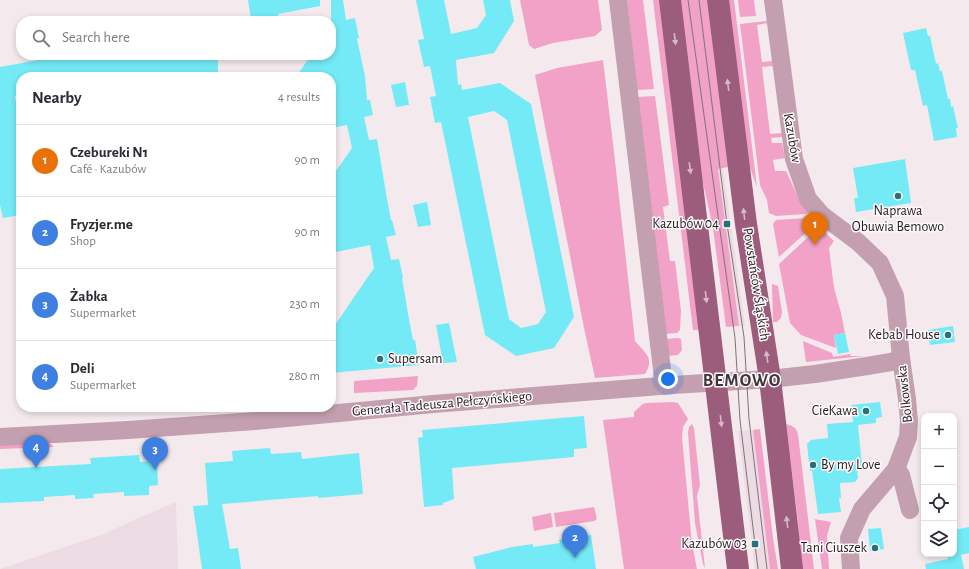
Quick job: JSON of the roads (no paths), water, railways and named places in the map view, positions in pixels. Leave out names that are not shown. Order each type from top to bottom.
[{"type":"main road","points":[[670,0],[738,569]]},
{"type":"main road","name":"Powstańców Śląskich","points":[[718,0],[746,224],[770,379],[792,569]]},
{"type":"street","points":[[618,0],[664,386]]},
{"type":"street","name":"Kazubów","points":[[773,0],[794,159],[808,199],[822,215],[858,242],[880,263],[895,296],[901,358]]},
{"type":"street","name":"Bolkowska","points":[[716,382],[770,379],[815,374],[891,362],[901,358],[909,421],[908,437],[896,469],[862,509],[856,521],[849,538],[852,569]]},
{"type":"street","name":"Generała Tadeusza Pełczyńskiego","points":[[0,437],[255,421],[396,407],[716,382]]},
{"type":"street","points":[[896,469],[901,474],[910,510]]},
{"type":"tram line","points":[[688,0],[735,338],[740,420],[758,569]]},
{"type":"tram line","points":[[699,0],[727,224],[744,337],[749,419],[767,569]]},
{"type":"place","name":"Naprawa Obuwia Bemowo","points":[[898,196]]},
{"type":"place","name":"Kazubów 04","points":[[727,224]]},
{"type":"place","name":"Czebureki N1","points":[[815,245]]},
{"type":"place","name":"Kebab House","points":[[948,335]]},
{"type":"place","name":"Supersam","points":[[380,359]]},
{"type":"place","name":"CieKawa","points":[[866,411]]},
{"type":"place","name":"By my Love","points":[[813,465]]},
{"type":"place","name":"Deli","points":[[36,468]]},
{"type":"place","name":"Żabka","points":[[155,470]]},
{"type":"place","name":"Kazubów 03","points":[[755,544]]},
{"type":"place","name":"Tani Ciuszek","points":[[875,548]]},
{"type":"place","name":"Fryzjer.me","points":[[575,558]]},
{"type":"district","name":"BEMOWO","points":[[742,381]]}]
